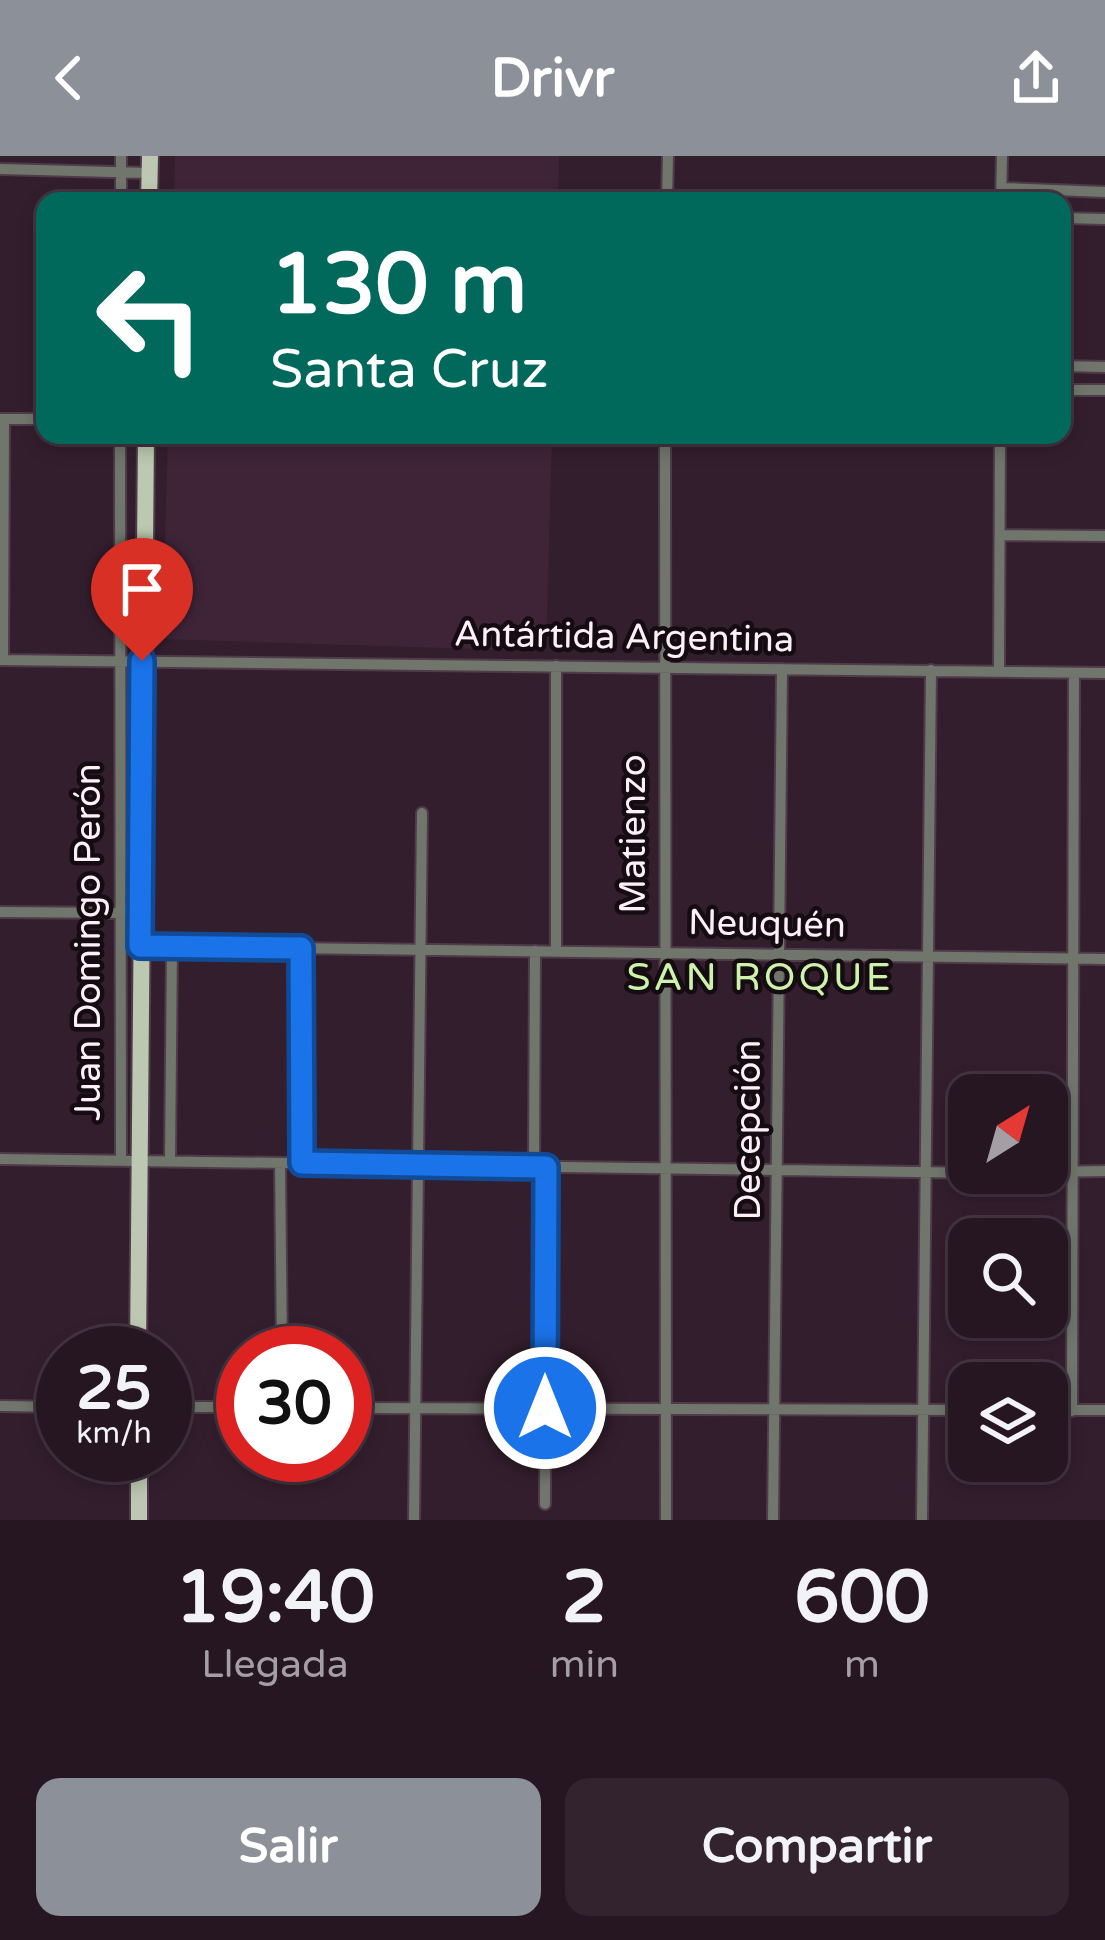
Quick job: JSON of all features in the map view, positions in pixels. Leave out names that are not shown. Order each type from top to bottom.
[{"type":"main road","name":"Juan Domingo Perón","points":[[137,1326],[130,1160],[140,946],[132,913],[146,444]]},
{"type":"main road","points":[[140,1482],[142,1517]]},
{"type":"street","points":[[121,156],[121,192]]},
{"type":"street","points":[[667,192],[668,156]]},
{"type":"street","points":[[1001,192],[1002,156]]},
{"type":"street","points":[[0,169],[121,172],[150,165]]},
{"type":"street","points":[[1071,193],[1105,192]]},
{"type":"street","points":[[1071,218],[1105,219]]},
{"type":"street","points":[[1071,366],[1105,367]]},
{"type":"street","points":[[1071,390],[1105,390]]},
{"type":"street","points":[[2,660],[2,419],[36,419]]},
{"type":"street","name":"Juan Domingo Perón","points":[[120,444],[118,660],[132,913],[130,1160]]},
{"type":"street","name":"Matienzo","points":[[665,444],[666,1520]]},
{"type":"street","points":[[999,671],[1000,444]]},
{"type":"street","points":[[1000,535],[1105,536]]},
{"type":"street","name":"Antártida Argentina","points":[[2,660],[1105,673]]},
{"type":"street","points":[[556,666],[556,951]]},
{"type":"street","name":"Decepción","points":[[773,1520],[778,1411],[782,669]]},
{"type":"street","points":[[922,1520],[932,670]]},
{"type":"street","points":[[1072,1411],[1074,673]]},
{"type":"street","points":[[414,1520],[422,813]]},
{"type":"street","points":[[0,913],[132,913]]},
{"type":"street","name":"Neuquén","points":[[140,946],[1105,959]]},
{"type":"street","points":[[170,1161],[172,947]]},
{"type":"street","points":[[301,948],[302,1163]]},
{"type":"street","points":[[535,951],[545,1504]]},
{"type":"street","points":[[0,1159],[948,1174]]},
{"type":"street","points":[[280,1162],[282,1326]]},
{"type":"street","points":[[1068,1172],[1105,1171]]},
{"type":"street","points":[[0,1406],[36,1407]]},
{"type":"street","points":[[372,1408],[948,1410]]},
{"type":"street","points":[[1068,1411],[1105,1411]]},
{"type":"shaded area","points":[[175,156],[559,156],[558,192],[174,192]]},
{"type":"shaded area","points":[[168,444],[552,444],[546,651],[162,639]]},
{"type":"district","name":"SAN ROQUE","points":[[760,977]]},
{"type":"route","points":[[142,661],[140,946],[301,948],[302,1163],[546,1167],[545,1408]]}]
